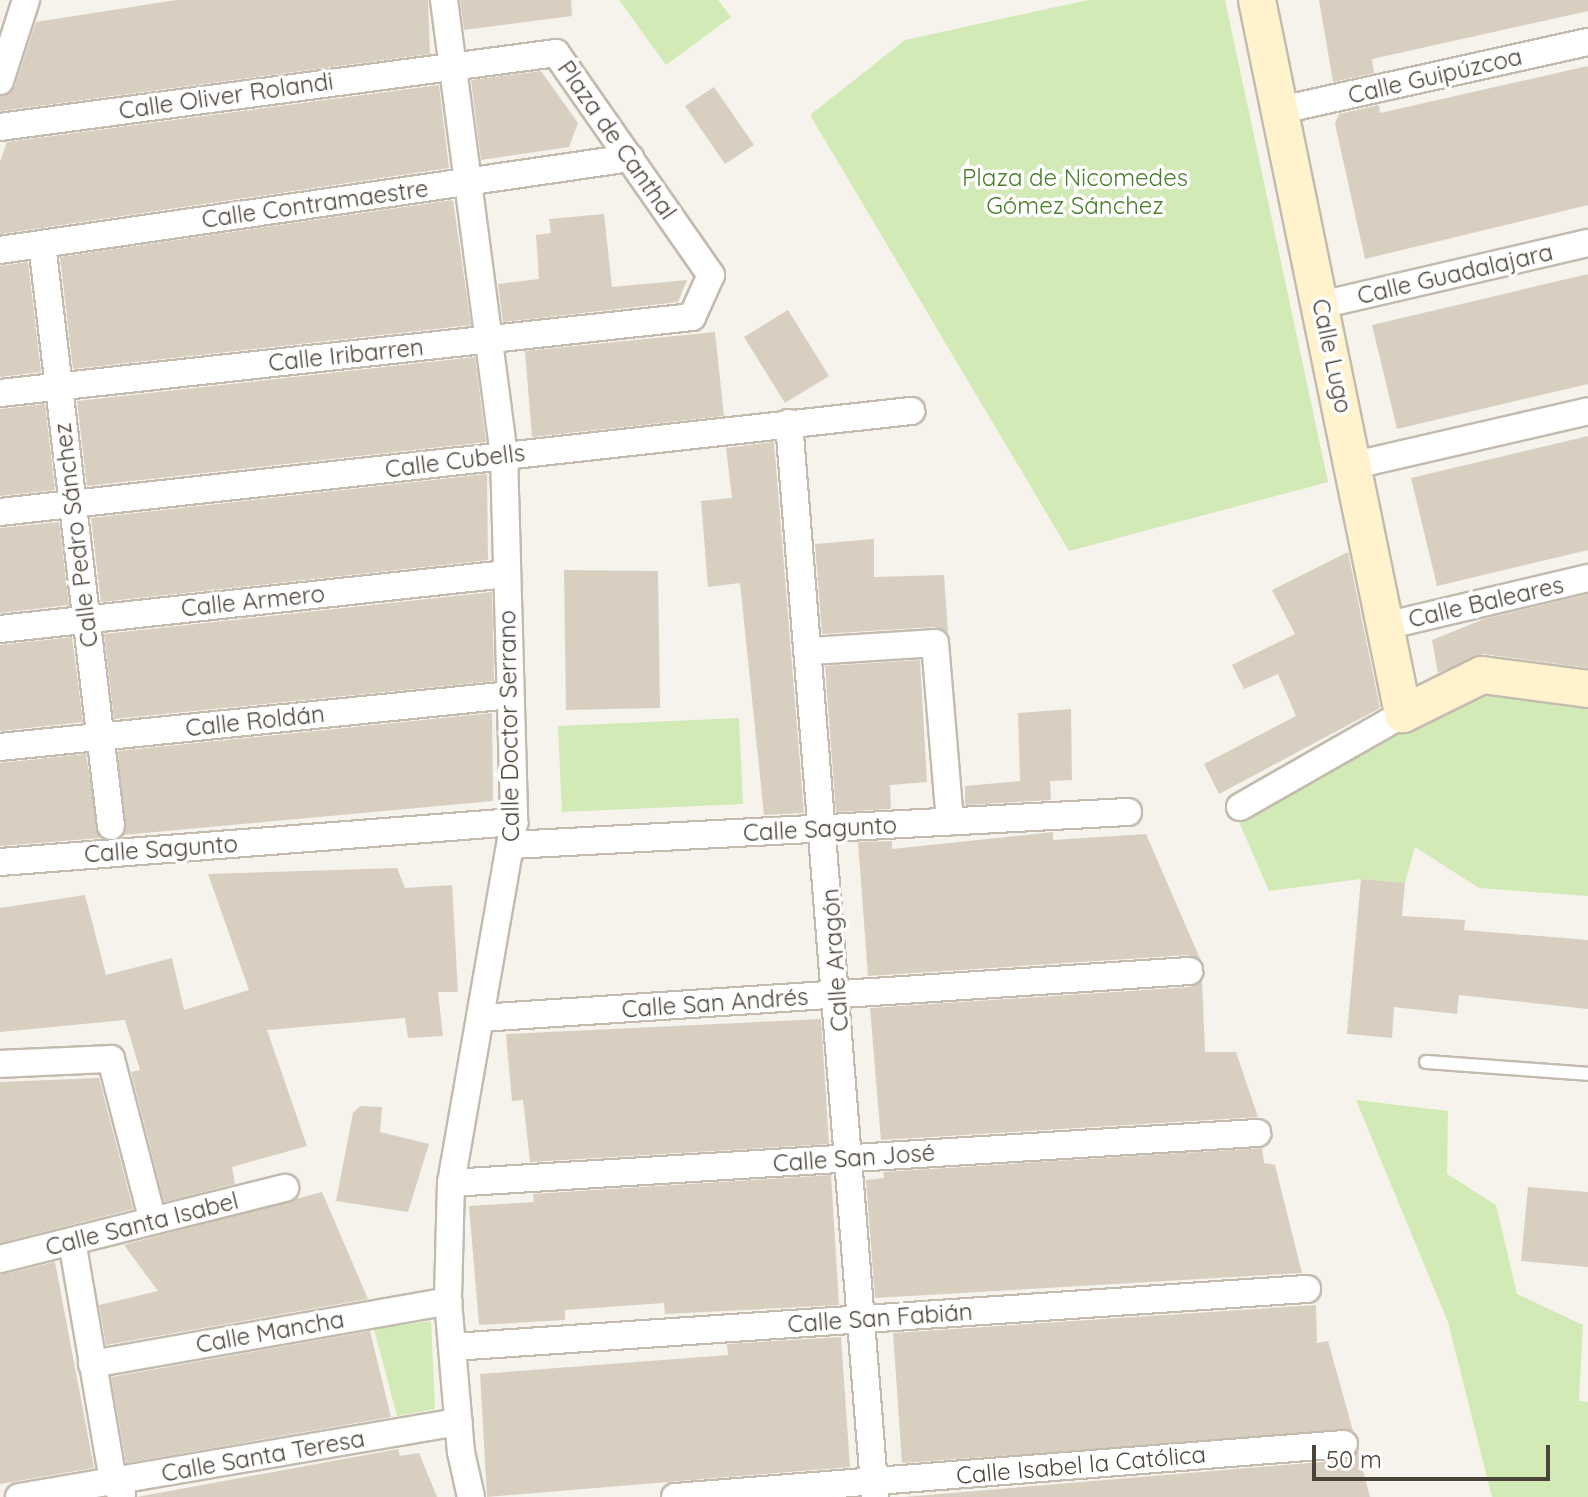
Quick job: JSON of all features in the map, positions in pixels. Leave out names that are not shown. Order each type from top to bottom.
[{"type":"street","name":"Calle Doctor Serrano","points":[[444,0],[504,455],[513,833],[451,1183],[448,1301],[459,1422],[471,1497]]},
{"type":"street","name":"Calle Lugo","points":[[1257,0],[1355,465],[1403,714]]},
{"type":"street","points":[[0,81],[32,1]]},
{"type":"street","name":"Calle Guipúzcoa","points":[[1281,110],[1588,42]]},
{"type":"street","name":"Plaza de Canthal","points":[[453,65],[556,53],[711,275],[692,317]]},
{"type":"street","name":"Calle Oliver Rolandi","points":[[0,127],[453,65]]},
{"type":"street","name":"Calle Contramaestre","points":[[0,250],[630,158]]},
{"type":"street","name":"Calle Guadalajara","points":[[1321,305],[1588,243]]},
{"type":"street","name":"Calle Pedro Sánchez","points":[[42,244],[111,826]]},
{"type":"street","name":"Calle Iribarren","points":[[0,393],[692,317]]},
{"type":"street","name":"Calle Cubells","points":[[0,512],[911,411]]},
{"type":"street","points":[[1355,465],[1588,411]]},
{"type":"street","name":"Calle Aragón","points":[[789,423],[812,651],[874,1489]]},
{"type":"street","name":"Calle Armero","points":[[0,629],[506,574]]},
{"type":"street","name":"Calle Baleares","points":[[1385,626],[1588,578]]},
{"type":"street","points":[[812,651],[935,643],[950,821]]},
{"type":"street","points":[[1240,807],[1403,714],[1482,675],[1588,689]]},
{"type":"street","name":"Calle Roldán","points":[[0,747],[510,695]]},
{"type":"street","name":"Calle Sagunto","points":[[0,862],[513,833],[825,829],[1128,812]]},
{"type":"street","name":"Calle San Andrés","points":[[480,1018],[1189,971]]},
{"type":"street","points":[[0,1064],[111,1059],[153,1221]]},
{"type":"street","name":"Calle San José","points":[[451,1183],[1257,1133]]},
{"type":"street","name":"Calle Santa Isabel","points":[[0,1259],[285,1188]]},
{"type":"street","points":[[72,1241],[92,1364],[119,1489]]},
{"type":"street","name":"Calle San Fabián","points":[[453,1347],[1307,1289]]},
{"type":"street","name":"Calle Mancha","points":[[92,1364],[448,1301]]},
{"type":"street","name":"Calle Santa Teresa","points":[[19,1497],[119,1489],[459,1422]]},
{"type":"street","name":"Calle Isabel la Católica","points":[[675,1497],[874,1489],[1344,1444]]},
{"type":"lane","points":[[1426,1062],[1588,1074]]},
{"type":"green space","points":[[619,0],[718,0],[731,17],[666,65]]},
{"type":"green space","name":"Plaza de Nicomedes Gómez Sánchez","points":[[1088,0],[1225,0],[1328,482],[1069,551],[810,115],[905,40]]},
{"type":"green space","points":[[1479,691],[1588,704],[1588,896],[1479,888],[1415,847],[1405,883],[1361,879],[1269,891],[1236,815]]},
{"type":"green space","points":[[739,718],[743,804],[562,812],[558,726]]},
{"type":"green space","points":[[1356,1100],[1448,1111],[1447,1174],[1496,1205],[1517,1294],[1583,1325],[1579,1401],[1588,1402],[1588,1497],[1492,1497],[1448,1322]]},
{"type":"green space","points":[[431,1321],[435,1409],[397,1416],[374,1329]]},
{"type":"building","points":[[176,0],[428,0],[430,54],[0,111],[0,97],[15,86],[36,22]]},
{"type":"building","points":[[460,0],[571,0],[572,16],[464,30]]},
{"type":"building","points":[[1319,0],[1588,0],[1588,11],[1372,59],[1374,73],[1333,82]]},
{"type":"building","points":[[1588,66],[1588,205],[1365,259],[1335,124],[1339,114],[1379,105],[1380,113]]},
{"type":"building","points":[[541,71],[578,123],[569,147],[481,160],[471,80]]},
{"type":"building","points":[[439,85],[449,168],[0,234],[0,162],[7,142]]},
{"type":"building","points":[[714,87],[754,145],[725,164],[685,106]]},
{"type":"building","points":[[453,200],[471,325],[73,369],[60,257]]},
{"type":"building","points":[[604,214],[612,287],[687,280],[678,302],[503,322],[498,284],[539,279],[536,235],[551,233],[549,219]]},
{"type":"building","points":[[28,262],[41,372],[0,377],[0,266]]},
{"type":"building","points":[[1588,274],[1588,384],[1397,429],[1372,325]]},
{"type":"building","points":[[788,310],[829,376],[785,403],[744,337]]},
{"type":"building","points":[[715,332],[724,416],[532,437],[525,351]]},
{"type":"building","points":[[475,357],[486,442],[87,486],[77,401]]},
{"type":"building","points":[[45,404],[55,490],[0,496],[0,409]]},
{"type":"building","points":[[1588,436],[1588,550],[1437,586],[1411,478]]},
{"type":"building","points":[[774,442],[804,813],[764,815],[740,583],[708,587],[701,501],[732,498],[726,448]]},
{"type":"building","points":[[487,474],[488,560],[101,602],[91,518]]},
{"type":"building","points":[[59,522],[69,605],[0,613],[0,528]]},
{"type":"building","points":[[874,539],[874,577],[944,575],[948,632],[934,627],[822,634],[815,544]]},
{"type":"building","points":[[1348,552],[1380,708],[1219,794],[1204,764],[1296,716],[1278,674],[1244,689],[1232,665],[1295,634],[1272,590]]},
{"type":"building","points":[[564,570],[658,571],[660,708],[566,710]]},
{"type":"building","points":[[492,592],[494,681],[114,719],[104,634]]},
{"type":"building","points":[[1588,594],[1588,668],[1484,654],[1438,673],[1432,640],[1484,619]]},
{"type":"building","points":[[72,637],[83,722],[0,731],[0,645]]},
{"type":"building","points":[[920,660],[927,782],[890,785],[891,809],[836,812],[825,666]]},
{"type":"building","points":[[1071,709],[1072,780],[1050,781],[1051,800],[965,805],[965,786],[1020,781],[1018,713]]},
{"type":"building","points":[[492,713],[493,801],[123,835],[118,751]]},
{"type":"building","points":[[86,754],[100,838],[0,846],[0,763]]},
{"type":"building","points":[[1053,832],[1053,840],[1146,834],[1201,961],[1188,955],[868,976],[858,842],[892,841],[892,849]]},
{"type":"building","points":[[397,868],[405,888],[452,885],[458,992],[438,992],[443,1036],[408,1038],[405,1018],[267,1030],[307,1146],[232,1167],[235,1184],[164,1202],[131,1072],[140,1070],[125,1020],[0,1032],[0,908],[85,895],[106,975],[172,958],[184,1010],[249,990],[208,874]]},
{"type":"building","points":[[1361,879],[1405,883],[1402,916],[1465,920],[1464,930],[1588,940],[1588,1009],[1459,995],[1457,1014],[1394,1007],[1392,1038],[1347,1034]]},
{"type":"building","points":[[1202,980],[1205,1052],[1236,1052],[1258,1117],[881,1140],[870,1008],[1190,987]]},
{"type":"building","points":[[821,1019],[829,1144],[530,1162],[523,1100],[512,1101],[506,1034]]},
{"type":"building","points":[[99,1078],[133,1209],[0,1243],[0,1082]]},
{"type":"building","points":[[360,1106],[382,1107],[380,1132],[429,1144],[408,1212],[336,1201],[353,1113]]},
{"type":"building","points":[[1262,1148],[1264,1163],[1275,1165],[1302,1273],[875,1298],[866,1180],[884,1178],[883,1172]]},
{"type":"building","points":[[831,1175],[839,1305],[665,1314],[664,1303],[565,1310],[565,1320],[479,1325],[469,1206],[534,1202],[533,1194]]},
{"type":"building","points":[[1528,1187],[1588,1192],[1588,1267],[1521,1261]]},
{"type":"building","points":[[322,1192],[368,1299],[106,1345],[99,1305],[158,1291],[124,1245]]},
{"type":"building","points":[[55,1262],[94,1468],[0,1484],[0,1275]]},
{"type":"building","points":[[1316,1305],[1317,1343],[1328,1341],[1353,1431],[902,1463],[893,1333]]},
{"type":"building","points":[[370,1331],[391,1417],[126,1463],[111,1377]]},
{"type":"building","points":[[841,1337],[850,1467],[487,1497],[480,1374],[728,1355],[727,1344]]},
{"type":"building","points":[[398,1449],[400,1456],[419,1453],[437,1497],[137,1497]]},
{"type":"building","points":[[1358,1451],[1370,1497],[904,1497],[1345,1460]]}]
